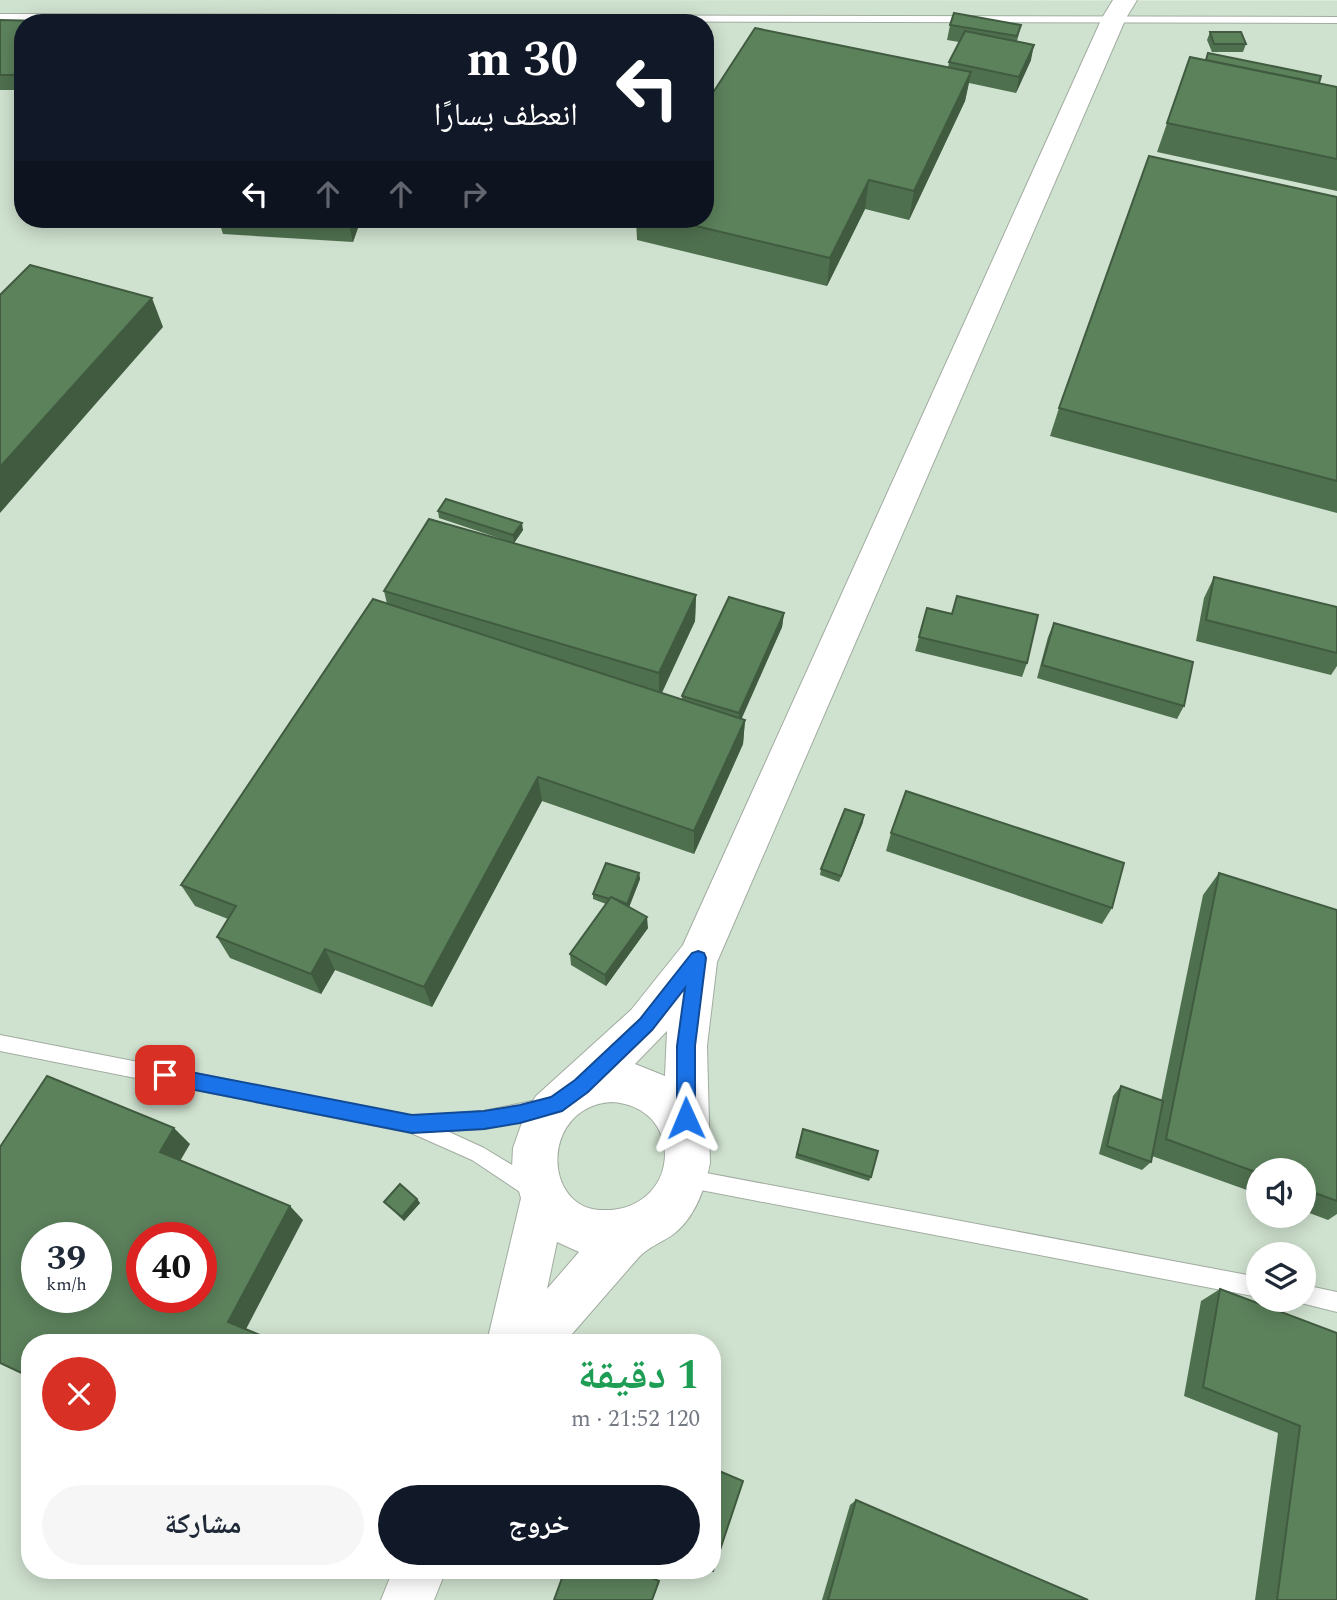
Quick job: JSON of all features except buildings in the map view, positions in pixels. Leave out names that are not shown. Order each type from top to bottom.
[{"type":"street","points":[[635,1230],[609,1234],[583,1230],[561,1217],[542,1196],[534,1171],[533,1147],[541,1124],[568,1095],[646,1024],[698,958],[1119,9]]},
{"type":"street","points":[[542,1334],[594,1270],[635,1230],[657,1218],[674,1199],[687,1160],[686,1046],[698,958]]},
{"type":"street","points":[[568,1095],[608,1080],[636,1083],[660,1096],[678,1116],[687,1160]]},
{"type":"street","points":[[513,1334],[542,1196]]},
{"type":"street","points":[[407,1600],[416,1579]]},
{"type":"lane","points":[[420,14],[1119,9],[1337,20]]},
{"type":"lane","points":[[0,1043],[412,1124],[478,1154],[542,1196]]},
{"type":"lane","points":[[412,1124],[484,1120],[568,1095]]},
{"type":"lane","points":[[687,1160],[1246,1284]]},
{"type":"lane","points":[[1316,1298],[1337,1302]]},
{"type":"shaded area","points":[[0,0],[1337,1],[1337,1600],[0,1600]]},
{"type":"route","points":[[165,1075],[412,1124],[484,1120],[520,1114],[555,1105],[582,1086],[646,1024],[698,958],[690,1001],[686,1046],[686,1118]]}]
